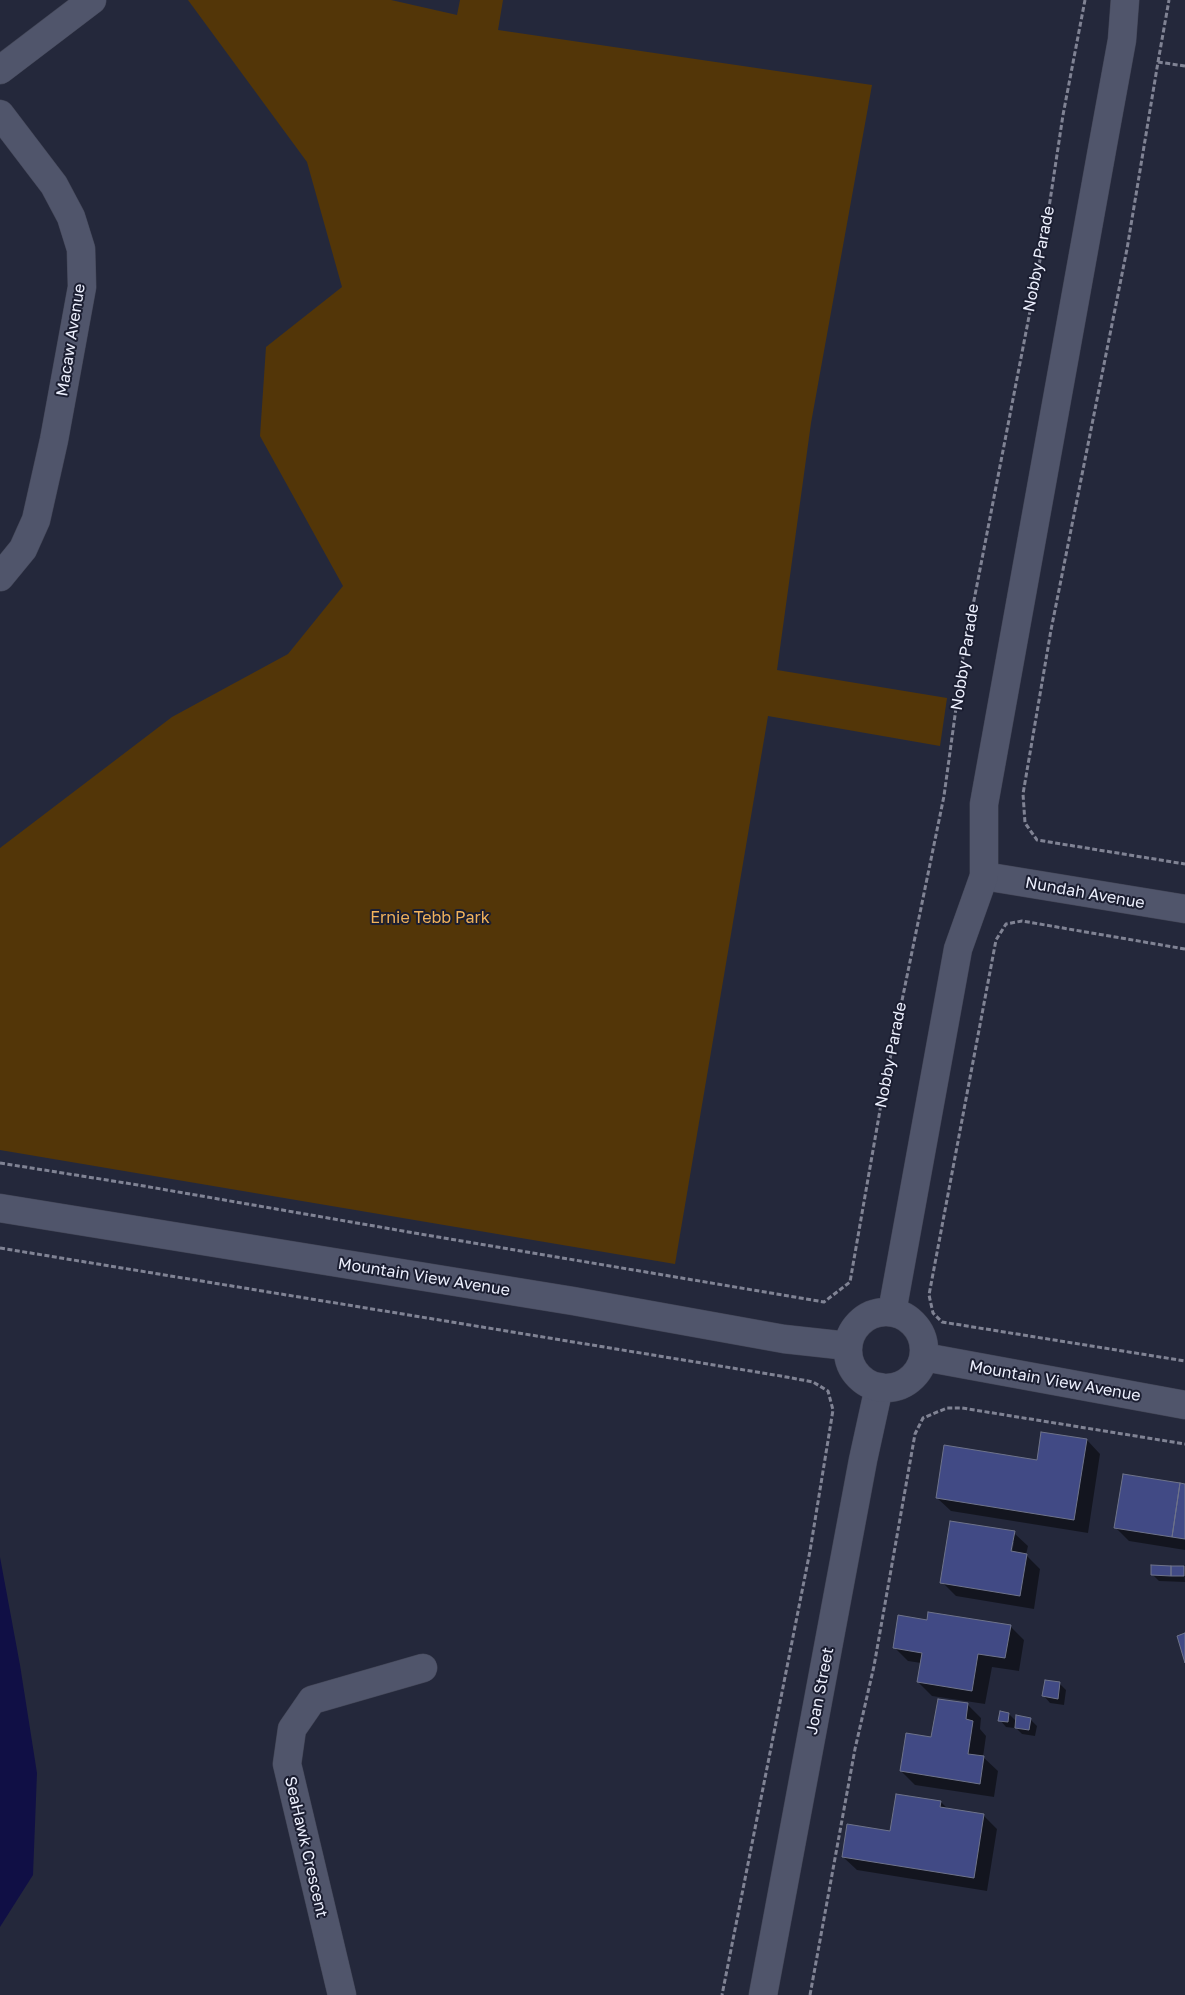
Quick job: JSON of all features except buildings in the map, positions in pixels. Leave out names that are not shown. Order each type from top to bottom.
[{"type":"street","points":[[0,70],[92,0]]},
{"type":"street","points":[[892,1312],[958,949],[984,876],[984,804],[1122,40],[1124,0]]},
{"type":"street","name":"Macaw Avenue","points":[[0,114],[54,185],[72,217],[81,249],[82,287],[54,440],[36,520],[23,548],[0,577]]},
{"type":"street","name":"Nundah Avenue","points":[[984,876],[1185,909]]},
{"type":"street","name":"Mountain View Avenue","points":[[0,1208],[573,1301],[784,1339],[848,1346]]},
{"type":"street","points":[[892,1312],[912,1322],[920,1332],[924,1344],[924,1357],[920,1369],[913,1378],[903,1385],[879,1388],[868,1384],[852,1368],[848,1346],[851,1335],[857,1325],[866,1317],[877,1313],[892,1312]]},
{"type":"street","name":"Mountain View Avenue","points":[[924,1357],[1185,1405]]},
{"type":"street","name":"Joan Street","points":[[763,1995],[863,1460],[879,1388]]},
{"type":"street","name":"SeaHawk Crescent","points":[[342,1995],[287,1764],[292,1729],[312,1700],[423,1668]]},
{"type":"path","name":"Nobby Parade","points":[[0,1163],[824,1302],[850,1282],[883,1093],[944,796],[963,657],[1045,234],[1063,115],[1085,0]]},
{"type":"path","points":[[1169,0],[1127,249],[1064,562],[1023,794],[1024,823],[1038,840],[1185,864]]},
{"type":"path","points":[[1158,62],[1185,66]]},
{"type":"path","points":[[1185,949],[1022,920],[1006,924],[996,940],[929,1295],[933,1313],[942,1322],[1185,1361]]},
{"type":"path","points":[[0,1248],[781,1376],[813,1382],[828,1391],[833,1410],[810,1551],[722,1995]]},
{"type":"path","points":[[810,1995],[855,1749],[874,1666],[915,1434],[923,1418],[947,1408],[962,1408],[1185,1444]]},
{"type":"green space","name":"Ernie Tebb Park","points":[[188,0],[391,0],[457,15],[460,0],[503,0],[498,30],[872,85],[811,423],[777,670],[947,698],[940,746],[768,716],[675,1264],[0,1150],[0,848],[172,717],[288,654],[343,586],[260,436],[266,347],[342,287],[307,162]]},
{"type":"shaded area","points":[[0,1557],[37,1773],[33,1875],[0,1927]]}]
